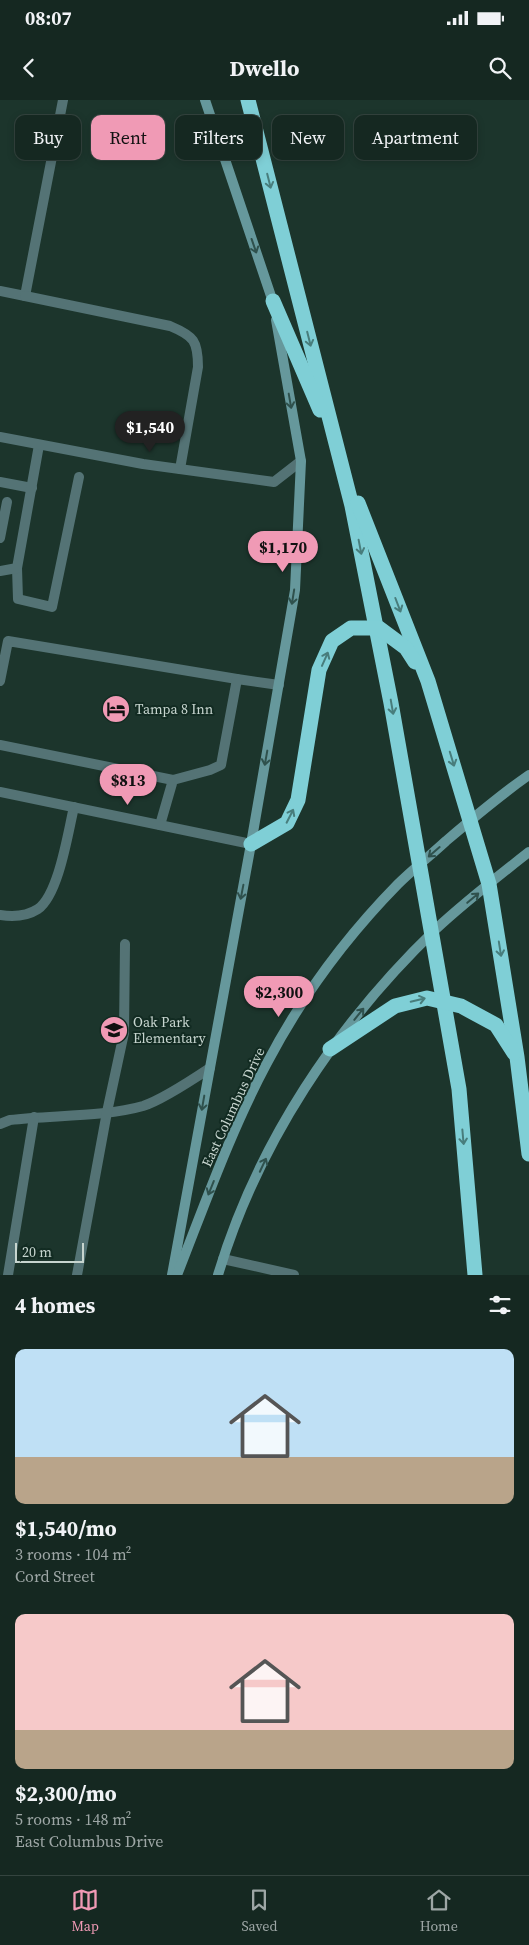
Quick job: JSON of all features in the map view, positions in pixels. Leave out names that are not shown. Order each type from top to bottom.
[{"type":"highway","points":[[248,100],[352,506],[391,703],[459,1089],[475,1275]]},
{"type":"highway","points":[[273,301],[343,464],[428,681],[470,820],[489,884],[517,1057],[529,1154]]},
{"type":"highway","points":[[251,844],[287,823],[298,800],[319,670],[332,641],[351,628],[379,628],[406,648],[428,681]]},
{"type":"highway","points":[[330,1049],[395,1006],[427,998],[461,1006],[496,1025],[517,1057]]},
{"type":"main road","points":[[172,1275],[251,844],[295,590],[301,461],[273,301],[206,100]]},
{"type":"main road","name":"East Columbus Drive","points":[[177,1275],[242,1114],[267,1062],[307,995],[347,942],[398,884],[470,820],[529,775]]},
{"type":"main road","points":[[218,1275],[247,1199],[280,1130],[330,1049],[385,982],[436,929],[529,852]]},
{"type":"street","points":[[25,296],[63,100]]},
{"type":"street","points":[[0,291],[170,326],[184,332],[192,339],[198,350],[198,367],[180,469]]},
{"type":"street","points":[[0,437],[143,464],[274,482],[301,461]]},
{"type":"street","points":[[39,445],[17,568],[18,599],[52,606],[79,477]]},
{"type":"street","points":[[0,482],[32,488]]},
{"type":"street","points":[[0,538],[7,502]]},
{"type":"street","points":[[0,571],[17,568]]},
{"type":"street","points":[[0,681],[8,642],[279,685]]},
{"type":"street","points":[[0,745],[173,780],[210,770],[221,765],[237,679]]},
{"type":"street","points":[[160,825],[173,780]]},
{"type":"street","points":[[0,792],[251,844]]},
{"type":"street","points":[[0,915],[10,917],[25,914],[37,909],[45,901],[53,888],[59,869],[74,807]]},
{"type":"street","points":[[77,1275],[107,1112],[124,1033],[125,944]]},
{"type":"street","points":[[0,1124],[10,1120],[107,1112],[144,1105],[187,1083],[210,1068]]},
{"type":"street","points":[[8,1275],[34,1117]]},
{"type":"street","points":[[223,1260],[294,1275]]},
{"type":"place","name":"Tampa 8 Inn","points":[[116,709]]},
{"type":"place","name":"Oak Park Elementary","points":[[114,1030]]}]
